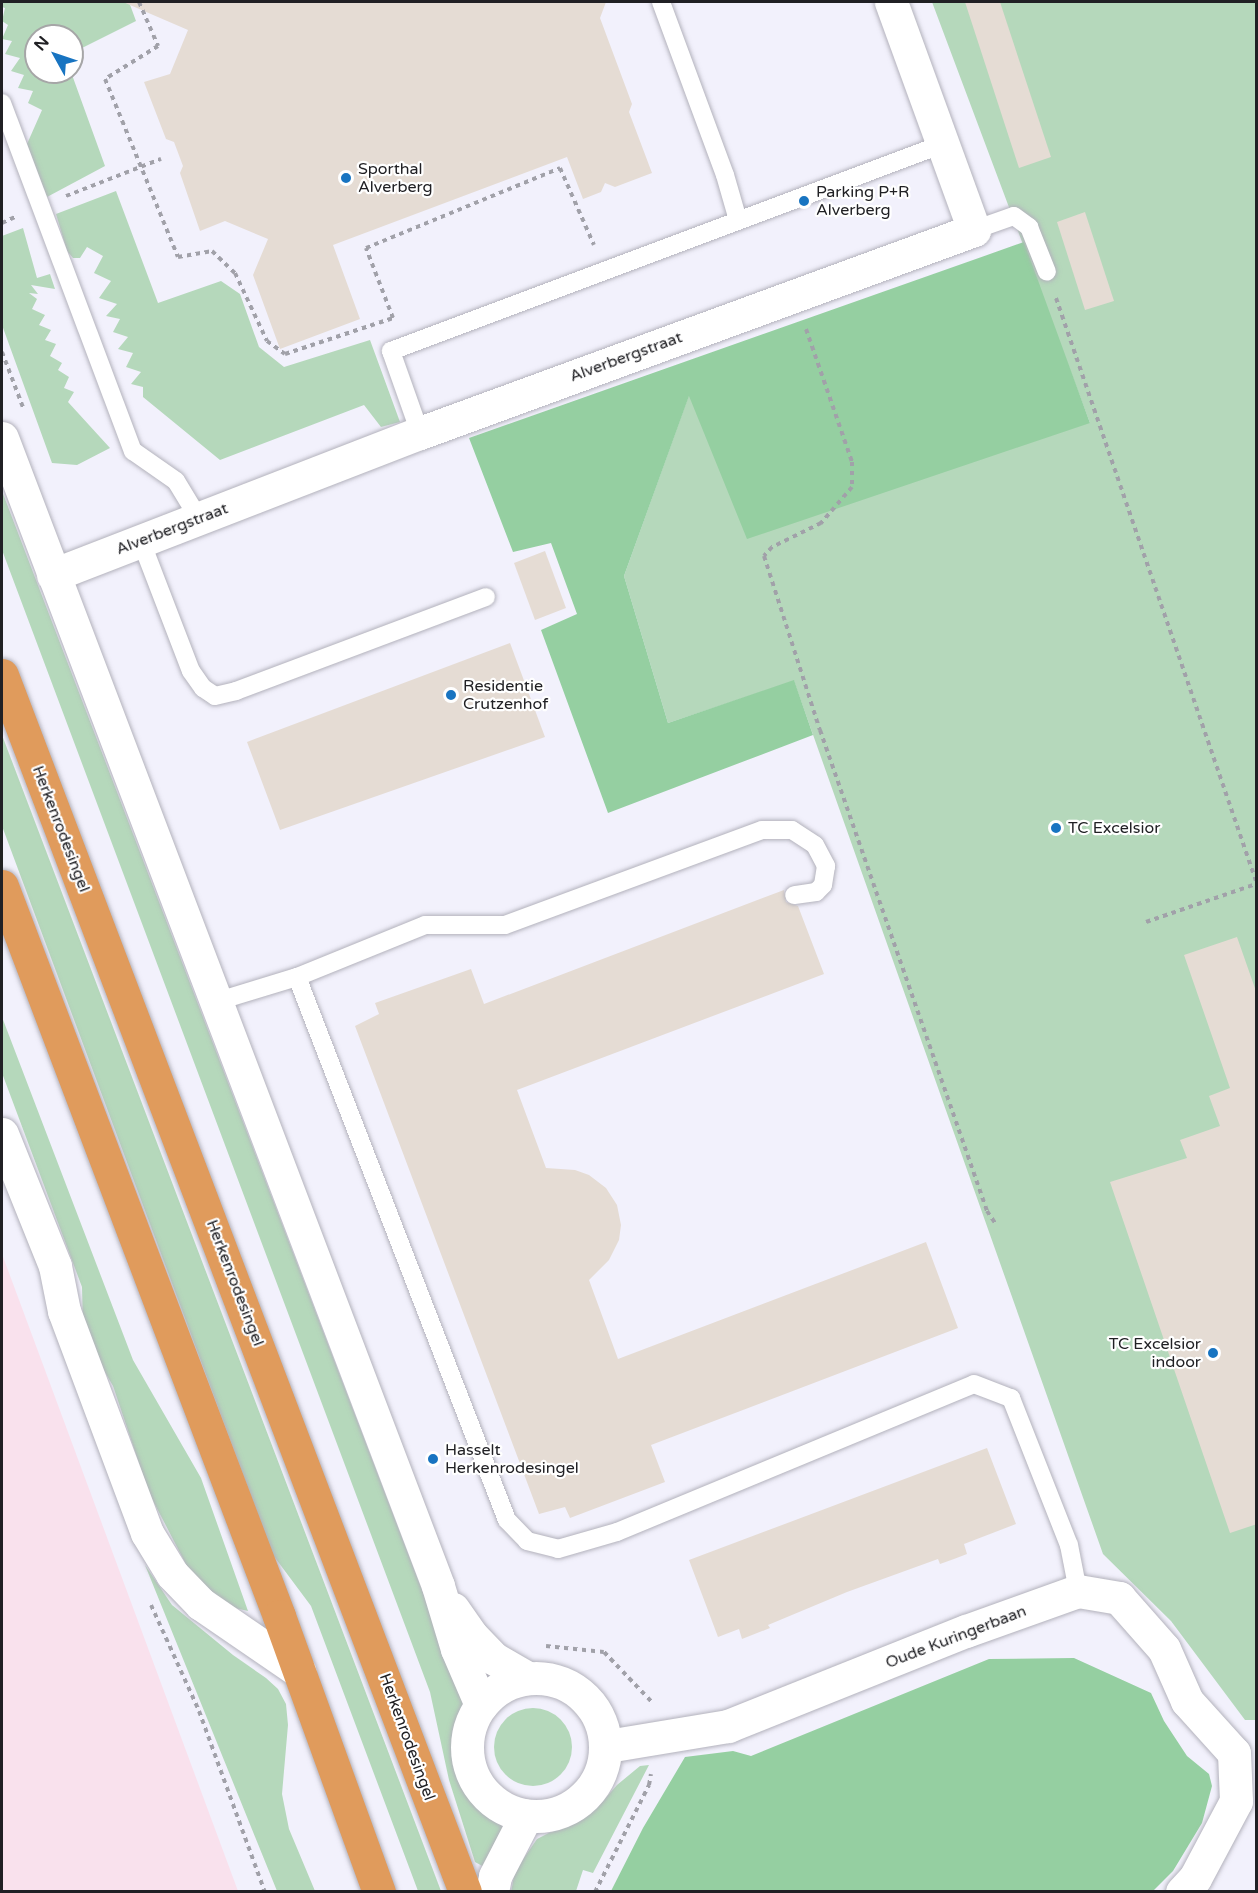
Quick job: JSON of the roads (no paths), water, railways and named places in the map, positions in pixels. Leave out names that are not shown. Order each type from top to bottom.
[{"type":"highway","name":"Herkenrodesingel","points":[[2,675],[465,1892]]},
{"type":"highway","points":[[2,886],[299,1671],[328,1759],[379,1892]]},
{"type":"street","points":[[891,2],[974,230]]},
{"type":"street","name":"Alverbergstraat","points":[[53,575],[420,433],[974,230]]},
{"type":"street","points":[[2,438],[438,1586],[457,1649],[482,1705]]},
{"type":"street","points":[[2,1134],[55,1266],[64,1311],[147,1533],[172,1574],[201,1604],[299,1671]]},
{"type":"street","points":[[438,1586],[471,1635],[493,1658],[527,1678]]},
{"type":"street","name":"Oude Kuringerbaan","points":[[607,1746],[728,1726],[966,1631],[1078,1591],[1119,1598],[1164,1650],[1187,1701],[1245,1754],[1236,1801],[1195,1878],[1182,1892]]},
{"type":"street","points":[[527,1678],[551,1679],[577,1691],[593,1708],[607,1746],[595,1784],[577,1803],[555,1814],[526,1816],[502,1808],[484,1793],[472,1773],[467,1749],[471,1724],[482,1705],[499,1689],[527,1678]]},
{"type":"street","points":[[492,1892],[495,1876],[526,1816]]},
{"type":"lane","points":[[661,2],[725,175],[738,220]]},
{"type":"lane","points":[[2,103],[133,451],[176,481],[199,519]]},
{"type":"lane","points":[[420,433],[390,351],[943,144]]},
{"type":"lane","points":[[974,230],[1014,216],[1029,227],[1047,272]]},
{"type":"lane","points":[[141,541],[191,671],[203,688],[215,696],[236,692],[486,597]]},
{"type":"lane","points":[[215,1002],[297,977],[425,925],[505,925],[762,830],[792,830],[815,845],[826,866],[823,885],[816,892],[794,895]]},
{"type":"lane","points":[[297,977],[507,1521],[526,1541],[558,1549],[617,1532],[974,1384],[1011,1398],[1069,1545],[1078,1591]]},
{"type":"place","name":"Sporthal Alverberg","points":[[346,178]]},
{"type":"place","name":"Parking P+R Alverberg","points":[[804,201]]},
{"type":"place","name":"Residentie Crutzenhof","points":[[451,695]]},
{"type":"place","name":"TC Excelsior","points":[[1056,828]]},
{"type":"place","name":"TC Excelsior indoor","points":[[1213,1353]]},
{"type":"place","name":"Hasselt Herkenrodesingel","points":[[433,1459]]}]
